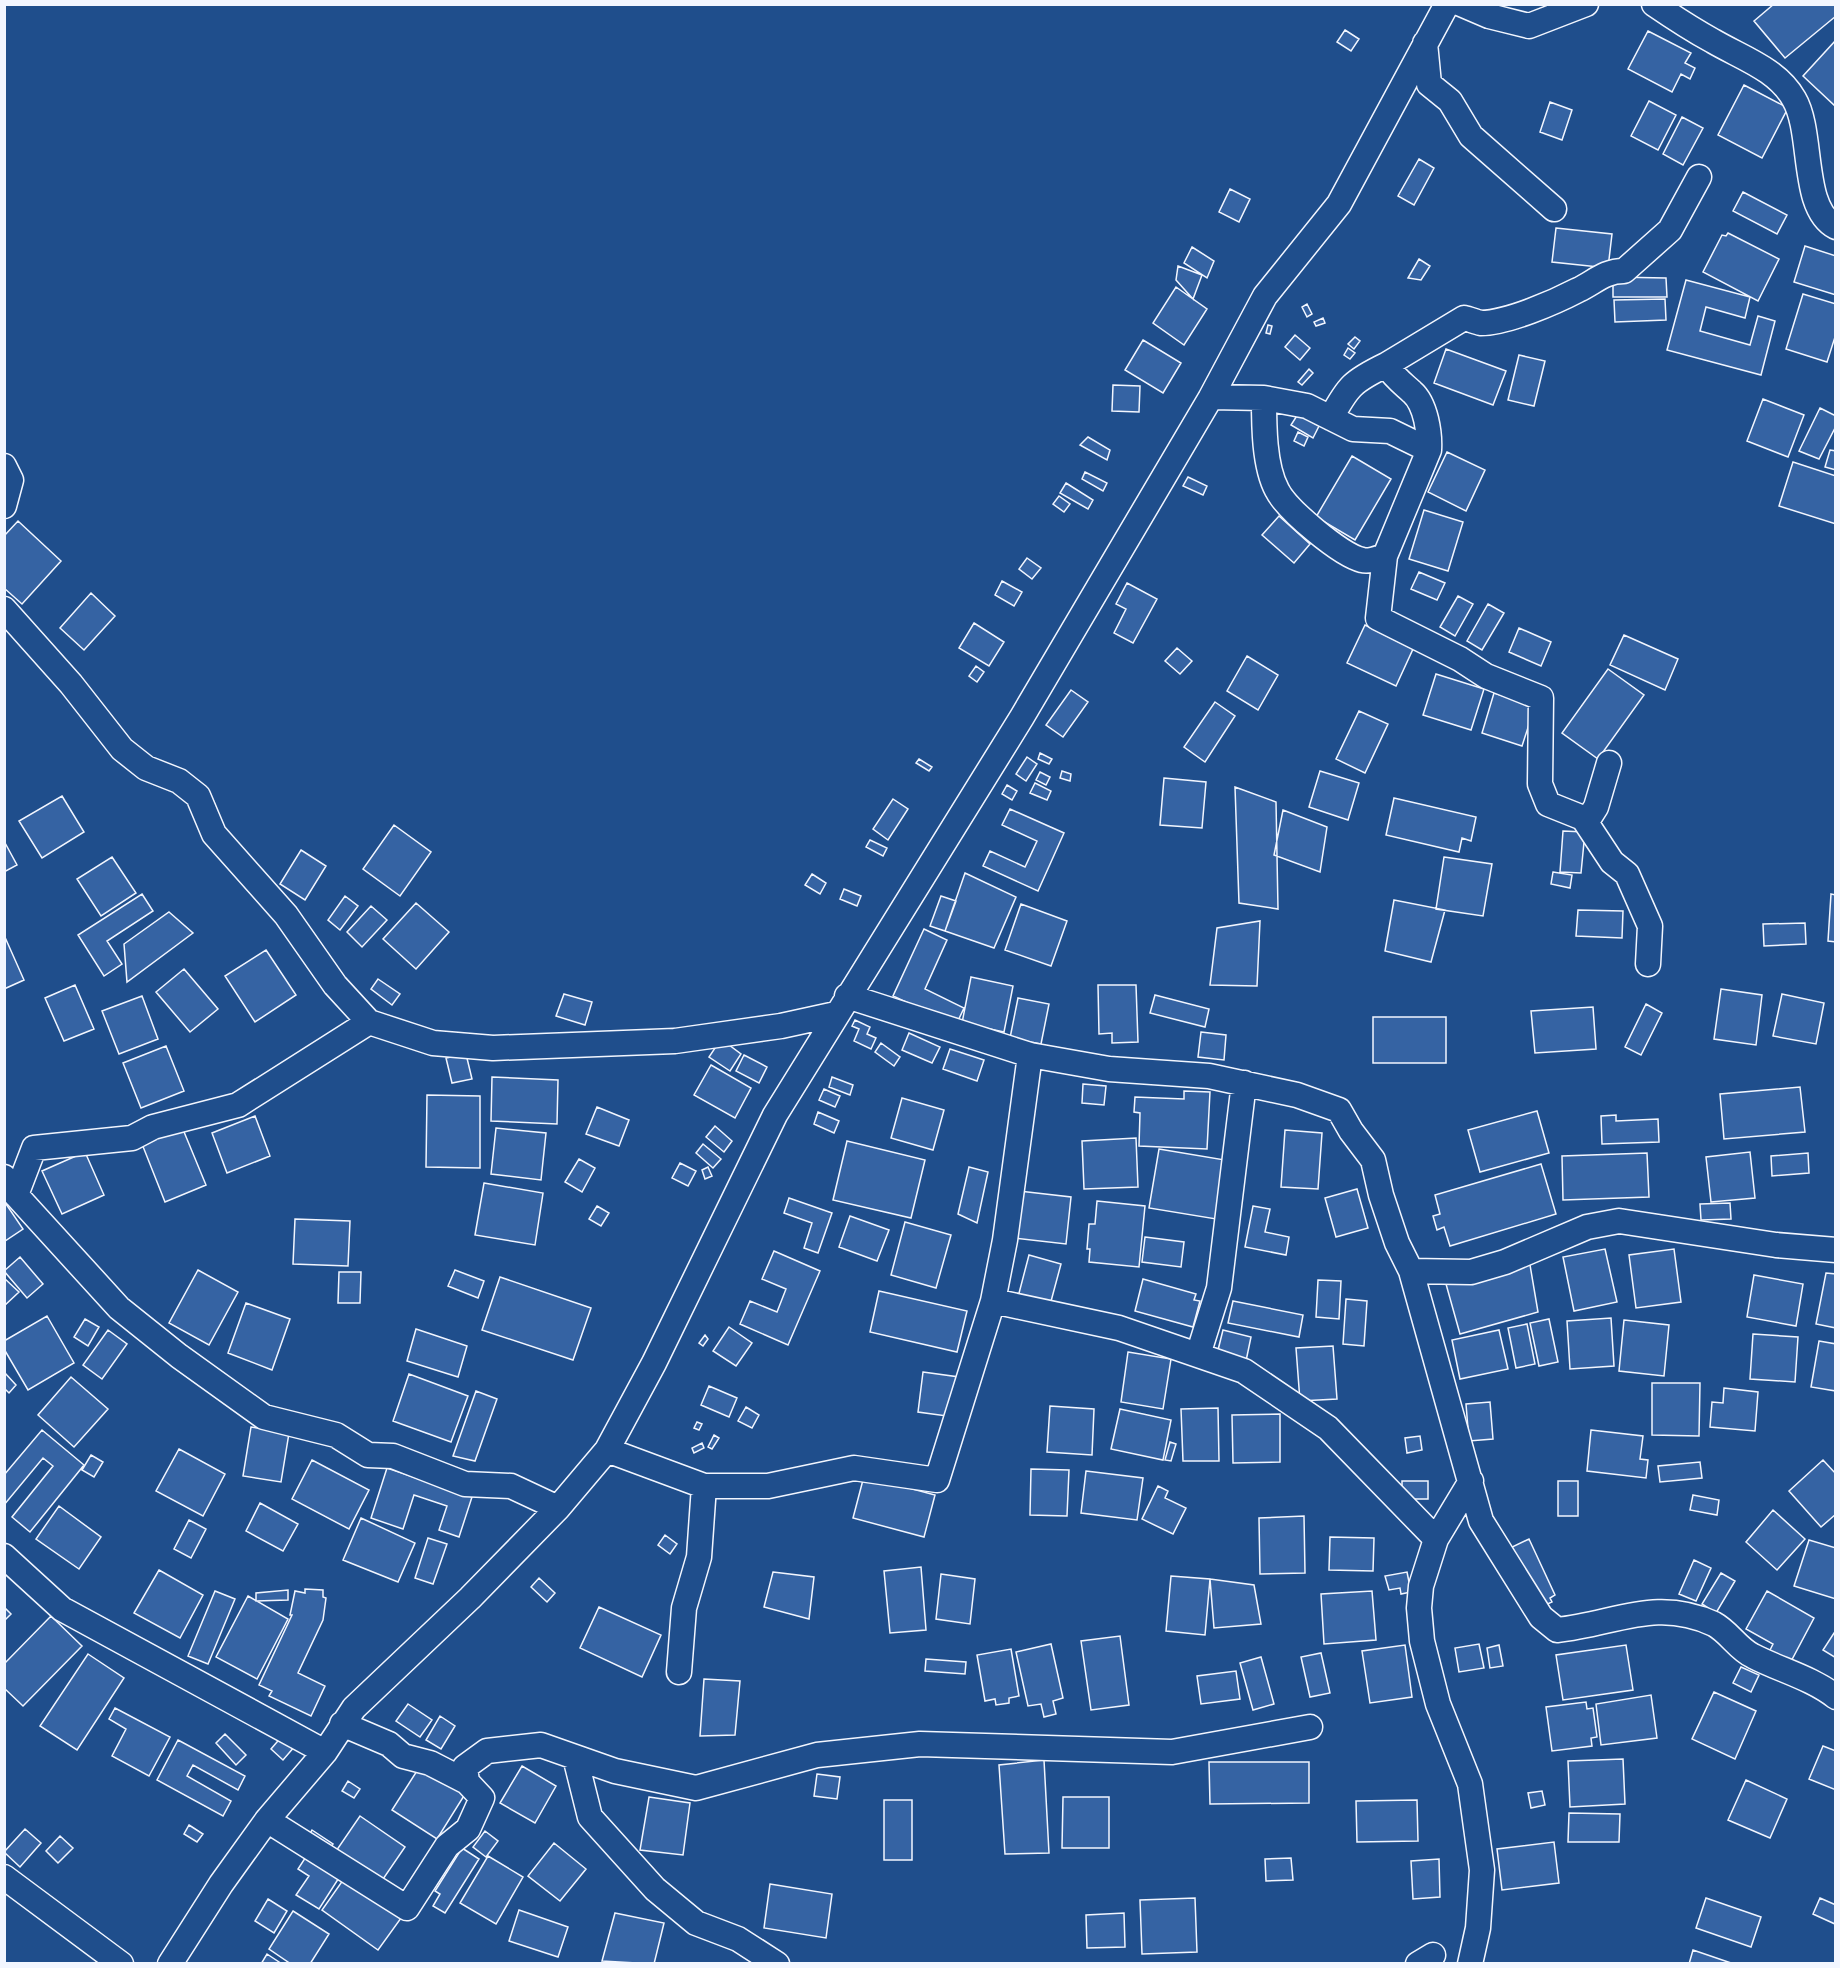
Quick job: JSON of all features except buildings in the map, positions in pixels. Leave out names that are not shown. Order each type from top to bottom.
[{"type":"street","points":[[170,1964],[221,1884],[267,1820],[325,1752],[354,1708],[470,1598],[558,1508],[607,1450],[654,1363],[775,1115],[1022,717],[1211,397],[1265,296],[1339,204],[1406,84],[1425,41],[1447,4]]},
{"type":"street","points":[[1461,4],[1489,16],[1529,26],[1586,4]]},
{"type":"street","points":[[1654,4],[1713,41],[1762,67],[1782,82],[1794,99],[1805,123],[1814,196],[1826,222],[1836,227]]},
{"type":"street","points":[[1425,41],[1428,84],[1450,101],[1471,136],[1554,208]]},
{"type":"street","points":[[1331,418],[1347,389],[1363,376],[1386,365],[1464,318],[1481,323],[1504,319],[1580,290],[1595,278],[1612,271],[1624,271],[1670,230],[1699,177]]},
{"type":"street","points":[[1386,365],[1397,381],[1414,393],[1430,433],[1430,450],[1385,556],[1378,618],[1460,659],[1486,676],[1541,698],[1540,784],[1548,804],[1583,818],[1589,818],[1596,807],[1609,763]]},
{"type":"street","points":[[1211,397],[1264,398],[1307,406],[1353,429],[1390,431],[1430,450]]},
{"type":"street","points":[[1264,398],[1264,442],[1277,491],[1313,530],[1346,554],[1364,561],[1385,556]]},
{"type":"street","points":[[4,466],[11,480],[4,506]]},
{"type":"street","points":[[4,609],[71,684],[122,749],[146,768],[179,781],[198,796],[214,834],[286,915],[335,986],[369,1022],[433,1043],[493,1048],[675,1041],[781,1026],[842,1005],[1030,1055],[1109,1069],[1209,1076],[1297,1095],[1339,1110],[1373,1160],[1394,1234],[1411,1271],[1481,1521],[1541,1617],[1557,1630],[1587,1627],[1650,1610],[1682,1613],[1715,1625],[1750,1655],[1836,1696]]},
{"type":"street","points":[[1583,818],[1612,862],[1627,874],[1646,916],[1650,926],[1648,964]]},
{"type":"street","points":[[369,1022],[238,1104],[153,1127],[132,1138],[34,1148],[8,1181],[119,1308],[179,1356],[264,1418],[336,1435],[368,1455],[393,1456],[465,1484],[511,1486],[558,1508]]},
{"type":"street","points":[[607,1450],[704,1486],[768,1486],[854,1468],[937,1480],[993,1301],[1005,1240],[1030,1055]]},
{"type":"street","points":[[1198,1355],[1219,1288],[1244,1083]]},
{"type":"street","points":[[1411,1271],[1471,1272],[1505,1262],[1587,1227],[1619,1221],[1776,1245],[1836,1250]]},
{"type":"street","points":[[993,1301],[1119,1328],[1244,1371],[1328,1428],[1436,1539]]},
{"type":"street","points":[[1470,1964],[1478,1928],[1482,1870],[1470,1784],[1438,1704],[1422,1641],[1419,1608],[1422,1586],[1436,1539],[1471,1481]]},
{"type":"street","points":[[679,1672],[684,1608],[699,1557],[704,1486]]},
{"type":"street","points":[[4,1556],[62,1610],[325,1752]]},
{"type":"street","points":[[267,1820],[408,1908],[447,1846],[468,1829],[482,1798],[467,1782],[430,1763],[403,1755],[388,1744],[342,1724]]},
{"type":"street","points":[[467,1782],[465,1767],[486,1751],[541,1745],[615,1771],[696,1788],[817,1755],[920,1744],[1172,1752],[1310,1727]]},
{"type":"street","points":[[575,1757],[590,1817],[655,1889],[696,1923],[738,1939],[777,1964]]},
{"type":"street","points":[[4,1877],[121,1964]]}]
